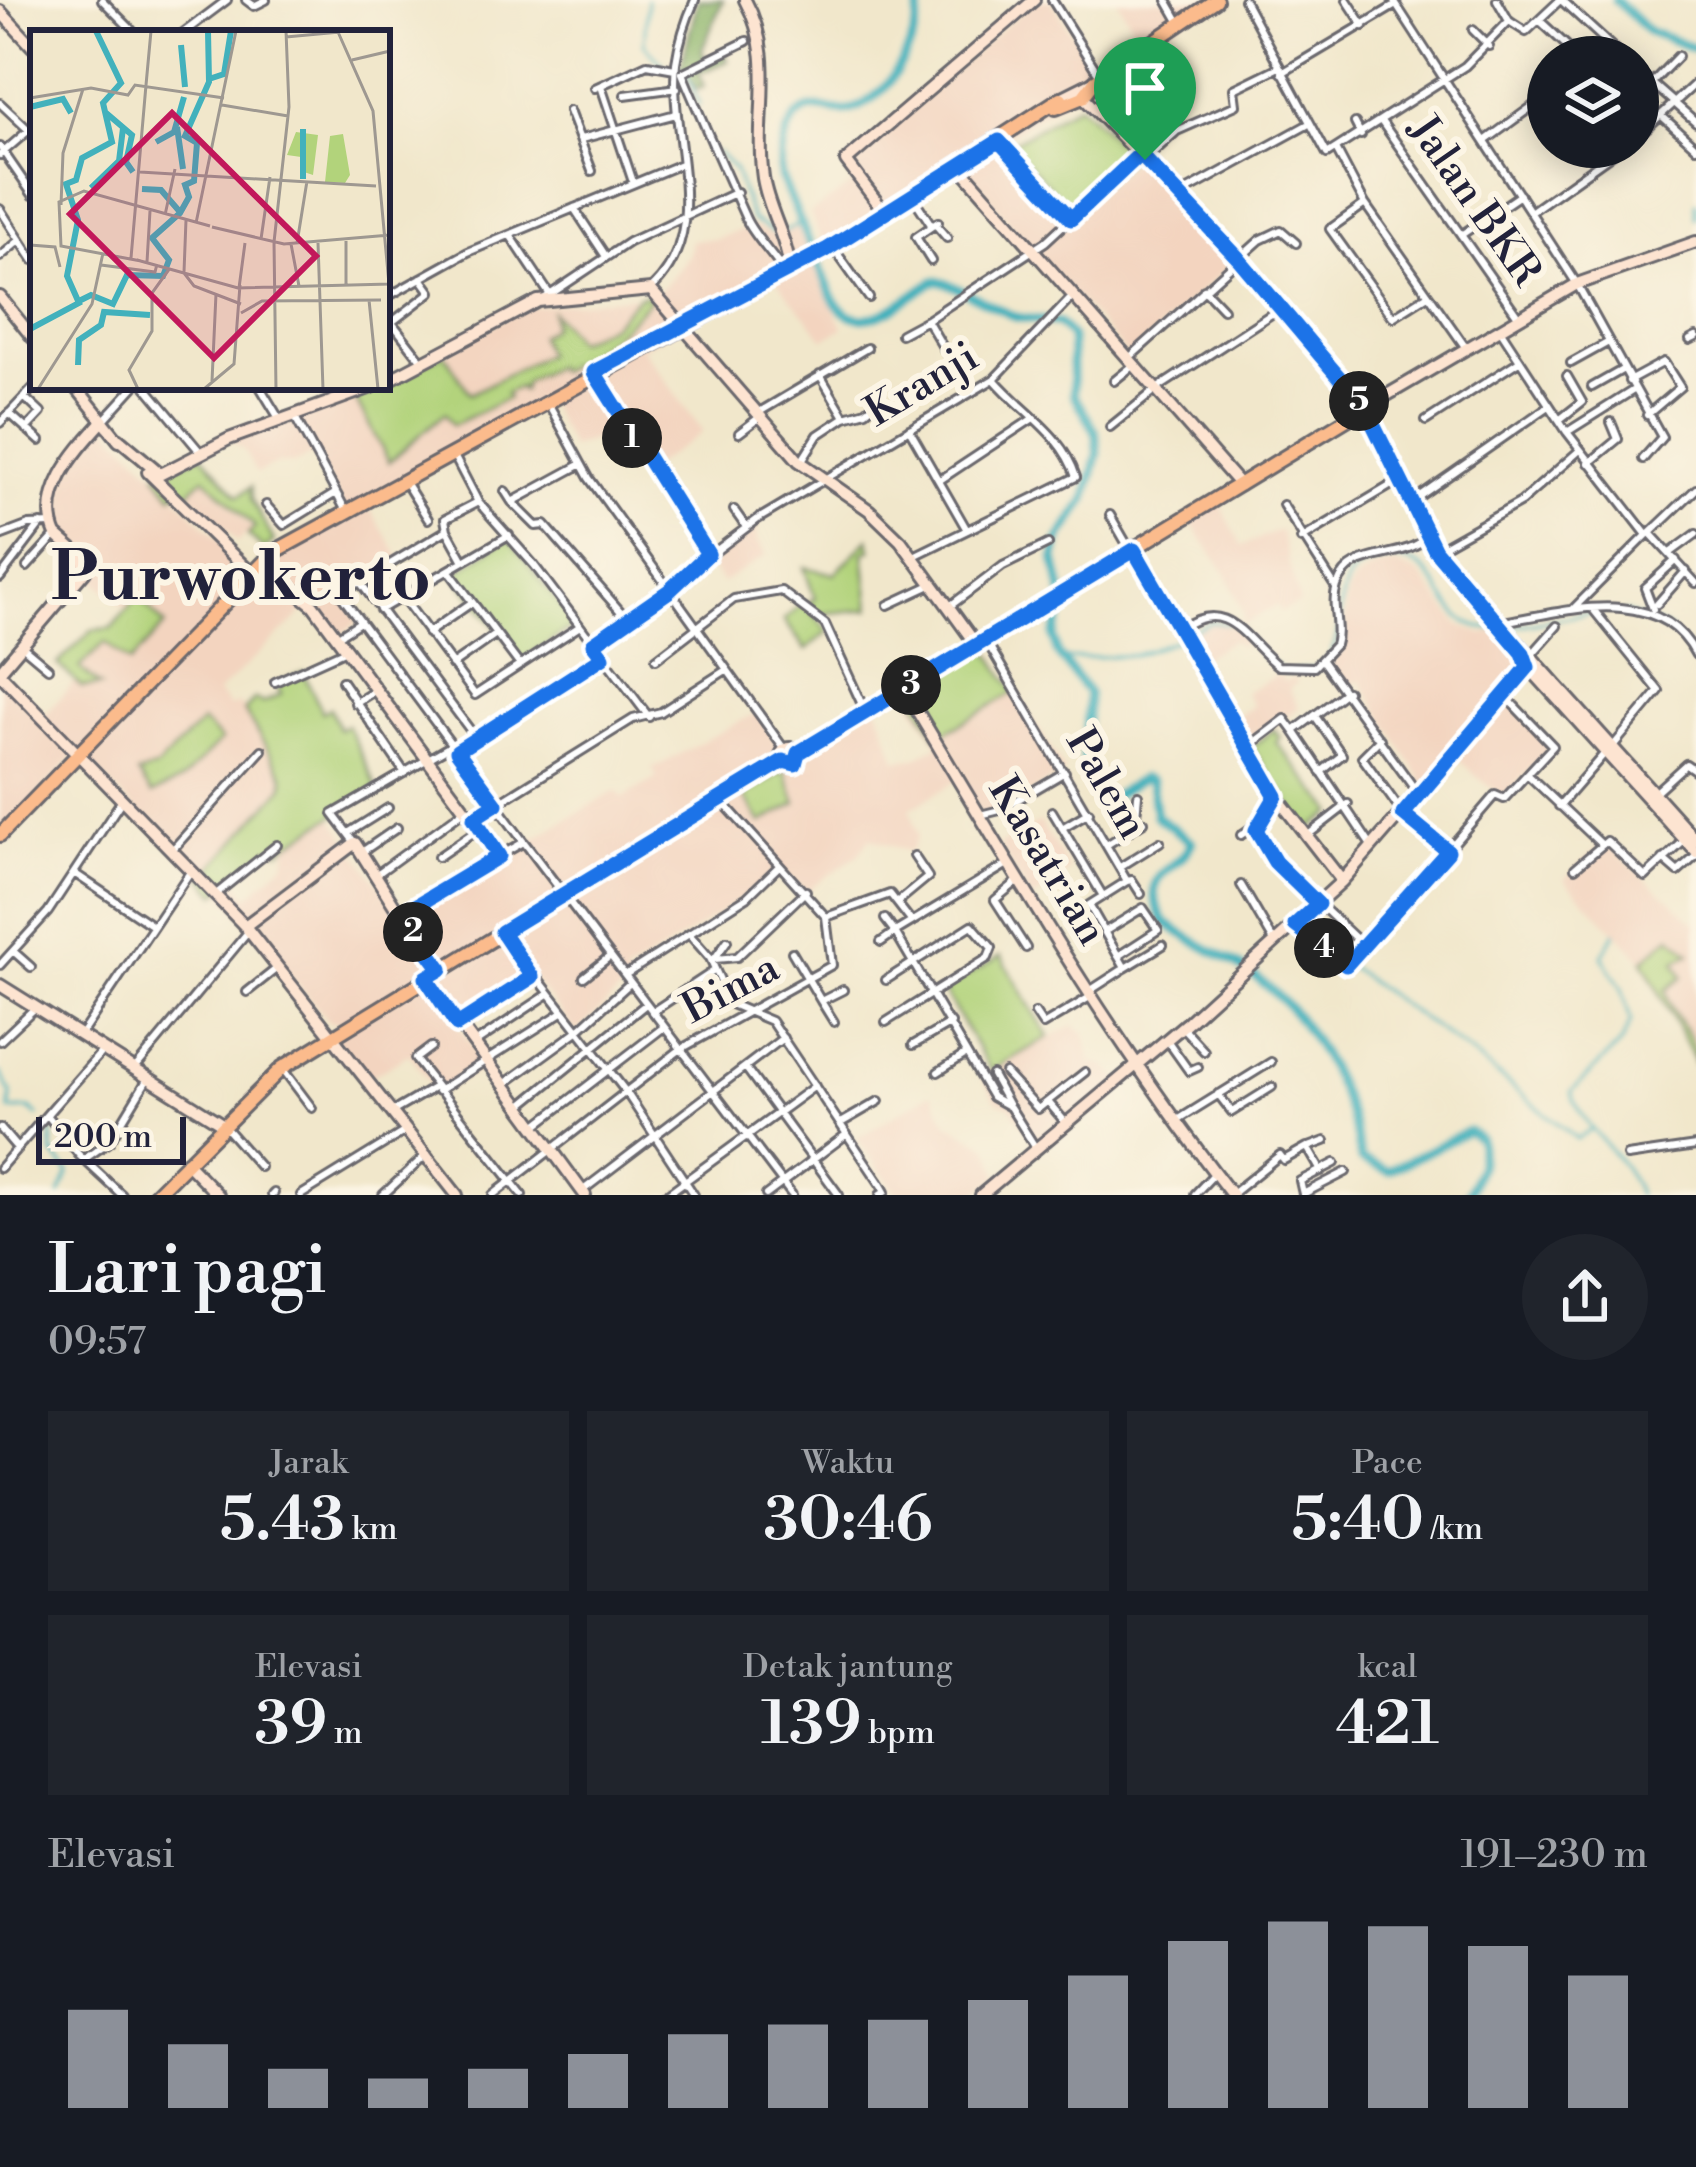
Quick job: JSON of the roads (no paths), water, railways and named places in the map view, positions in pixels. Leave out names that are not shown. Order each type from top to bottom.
[{"type":"main road","points":[[1001,139],[1086,99],[1096,80],[1216,0]]},
{"type":"main road","points":[[0,835],[266,560],[594,372],[829,248],[961,168],[1061,98]]},
{"type":"main road","points":[[155,1195],[282,1068],[1365,408]]},
{"type":"street","points":[[102,0],[126,30]]},
{"type":"street","points":[[187,30],[227,0]]},
{"type":"street","points":[[246,0],[254,6],[266,0]]},
{"type":"street","points":[[545,296],[651,290],[676,257],[687,215],[677,88],[694,0]]},
{"type":"street","points":[[745,0],[764,61],[764,184],[783,231],[787,271]]},
{"type":"street","points":[[886,214],[846,161],[1034,0]]},
{"type":"street","points":[[1052,0],[1096,80],[1061,98]]},
{"type":"street","points":[[1167,0],[1181,24]]},
{"type":"street","points":[[1244,0],[1324,152],[1337,151],[1445,79],[1490,46],[1509,21]]},
{"type":"street","points":[[1348,0],[1364,26]]},
{"type":"street","points":[[1497,0],[1505,7]]},
{"type":"street","points":[[1513,0],[1501,15],[1526,32],[1561,0],[1599,36]]},
{"type":"street","points":[[901,334],[968,297],[1039,248],[1177,131],[1236,105],[1234,89],[1364,26],[1395,2],[1577,284],[1662,438],[1642,459]]},
{"type":"street","points":[[0,11],[30,43]]},
{"type":"street","points":[[1539,20],[1556,36]]},
{"type":"street","points":[[1473,30],[1490,46]]},
{"type":"street","points":[[633,181],[598,87],[647,64],[680,69],[747,41]]},
{"type":"street","points":[[1659,74],[1678,56]]},
{"type":"street","points":[[680,69],[710,149],[737,192],[748,224],[787,271]]},
{"type":"street","points":[[1659,120],[1696,83]]},
{"type":"street","points":[[625,95],[677,88]]},
{"type":"street","points":[[1659,90],[1696,122]]},
{"type":"street","points":[[1086,99],[1238,258],[1365,408],[1435,550],[1690,840],[1696,854],[1678,872],[1663,859]]},
{"type":"street","points":[[0,103],[30,128]]},
{"type":"street","points":[[0,117],[8,110]]},
{"type":"street","points":[[1485,141],[1527,110]]},
{"type":"street","points":[[569,111],[592,171]]},
{"type":"street","points":[[581,139],[677,114]]},
{"type":"street","points":[[1663,117],[1696,147]]},
{"type":"street","name":"Jalan BKR","points":[[1381,121],[1518,316]]},
{"type":"street","points":[[1354,123],[1361,135]]},
{"type":"street","points":[[1179,196],[1308,124]]},
{"type":"street","points":[[30,131],[1,151],[30,191]]},
{"type":"street","points":[[1001,139],[1071,219]]},
{"type":"street","points":[[1337,151],[1364,204],[1466,348]]},
{"type":"street","points":[[390,295],[511,235],[681,164]]},
{"type":"street","points":[[961,168],[1039,248],[1073,296],[1240,484]]},
{"type":"street","points":[[1531,212],[1593,168]]},
{"type":"street","points":[[390,380],[545,296],[605,256],[737,192]]},
{"type":"street","points":[[1461,235],[1520,195]]},
{"type":"street","points":[[914,197],[947,238]]},
{"type":"street","points":[[1364,204],[1330,229],[1380,299],[1395,317],[1430,295]]},
{"type":"street","points":[[574,208],[605,256]]},
{"type":"street","points":[[0,209],[30,252]]},
{"type":"street","points":[[931,261],[916,237],[935,224]]},
{"type":"street","points":[[1114,381],[1238,258],[1280,230],[1296,243]]},
{"type":"street","points":[[783,231],[810,258]]},
{"type":"street","points":[[511,235],[545,296]]},
{"type":"street","points":[[0,257],[20,240]]},
{"type":"street","points":[[1365,408],[1577,284],[1692,244],[1696,258]]},
{"type":"street","points":[[829,248],[869,298]]},
{"type":"street","points":[[390,320],[431,292],[421,278]]},
{"type":"street","points":[[651,290],[801,462],[869,510],[981,643]]},
{"type":"street","points":[[1204,290],[1222,309]]},
{"type":"street","name":"Kranji","points":[[593,644],[746,527],[994,379],[1073,296]]},
{"type":"street","points":[[0,297],[30,334]]},
{"type":"street","points":[[1110,427],[1158,388],[1279,309]]},
{"type":"street","points":[[927,320],[970,393]]},
{"type":"street","points":[[390,323],[424,364]]},
{"type":"street","points":[[1499,328],[1589,463],[1696,583]]},
{"type":"street","points":[[1571,363],[1607,343]]},
{"type":"street","points":[[739,433],[820,374],[867,349]]},
{"type":"street","points":[[1426,421],[1520,361]]},
{"type":"street","points":[[1628,381],[1664,362],[1680,387],[1646,416]]},
{"type":"street","points":[[1592,388],[1622,370]]},
{"type":"street","points":[[594,372],[708,554]]},
{"type":"street","points":[[820,374],[845,417]]},
{"type":"street","points":[[1559,420],[1582,402],[1567,376]]},
{"type":"street","points":[[912,556],[1076,477],[1056,435],[1031,419],[994,379]]},
{"type":"street","points":[[0,423],[31,390]]},
{"type":"street","points":[[78,390],[118,438],[251,573],[277,576],[313,604],[499,856]]},
{"type":"street","points":[[27,568],[50,528],[57,484],[68,463],[131,390]]},
{"type":"street","points":[[149,390],[202,454]]},
{"type":"street","points":[[262,390],[281,422]]},
{"type":"street","points":[[158,479],[202,454],[364,390]]},
{"type":"street","points":[[1567,432],[1632,391]]},
{"type":"street","points":[[24,397],[40,413],[26,429]]},
{"type":"street","points":[[801,462],[817,436],[845,417],[867,411],[880,399]]},
{"type":"street","points":[[546,400],[580,465],[789,755]]},
{"type":"street","points":[[1411,502],[1549,406]]},
{"type":"street","points":[[9,413],[40,441]]},
{"type":"street","points":[[295,417],[346,511]]},
{"type":"street","points":[[940,480],[1031,419]]},
{"type":"street","points":[[1589,463],[1618,439],[1611,422]]},
{"type":"street","points":[[906,430],[967,530]]},
{"type":"street","points":[[1435,550],[1522,502],[1580,450]]},
{"type":"street","points":[[452,451],[478,502],[509,535],[649,717]]},
{"type":"street","points":[[512,502],[580,465]]},
{"type":"street","points":[[403,478],[428,519]]},
{"type":"street","points":[[1301,539],[1400,480]]},
{"type":"street","points":[[1573,609],[1696,489]]},
{"type":"street","points":[[505,491],[536,526],[545,525],[628,620]]},
{"type":"street","points":[[266,505],[282,526],[336,493]]},
{"type":"street","points":[[464,562],[445,519],[478,502]]},
{"type":"street","points":[[1182,633],[1199,618],[1227,618],[1278,666],[1300,670],[1325,663],[1338,637],[1336,588],[1283,505]]},
{"type":"street","points":[[734,510],[746,527]]},
{"type":"street","points":[[1110,515],[1276,796],[1342,881]]},
{"type":"street","points":[[0,536],[50,528]]},
{"type":"street","points":[[0,578],[50,528]]},
{"type":"street","points":[[50,528],[82,558],[85,571],[0,673],[247,928],[458,1195]]},
{"type":"street","points":[[447,530],[340,594],[792,1195]]},
{"type":"street","points":[[1652,613],[1645,588],[1696,534]]},
{"type":"street","points":[[380,610],[509,535]]},
{"type":"street","points":[[1336,588],[1361,560],[1410,553],[1427,537]]},
{"type":"street","points":[[949,608],[1003,566],[1048,544]]},
{"type":"street","points":[[266,560],[273,558],[277,576]]},
{"type":"street","points":[[448,571],[519,664]]},
{"type":"street","points":[[1652,613],[1686,571]]},
{"type":"street","points":[[360,582],[476,738]]},
{"type":"street","points":[[888,605],[931,585]]},
{"type":"street","points":[[656,659],[749,592],[794,597],[825,624],[866,712]]},
{"type":"street","points":[[403,598],[476,695],[580,626]]},
{"type":"street","points":[[428,633],[471,603]]},
{"type":"street","points":[[1497,623],[1573,609],[1594,612],[1624,607],[1652,613],[1676,628],[1696,655]]},
{"type":"street","points":[[1559,806],[1659,691],[1594,612]]},
{"type":"street","points":[[337,637],[360,622]]},
{"type":"street","points":[[981,1195],[1182,1027],[1342,881],[1420,797],[1557,626]]},
{"type":"street","points":[[452,664],[496,634]]},
{"type":"street","name":"Palem","points":[[981,643],[1066,772],[1127,881],[1088,906],[1125,968]]},
{"type":"street","points":[[23,647],[48,668]]},
{"type":"street","points":[[275,682],[346,650]]},
{"type":"street","points":[[441,969],[333,814],[476,738],[603,657]]},
{"type":"street","points":[[1325,663],[1420,797]]},
{"type":"street","points":[[377,874],[632,719],[649,717],[726,670]]},
{"type":"street","points":[[342,681],[405,773]]},
{"type":"street","name":"Kasatrian","points":[[904,689],[1089,994],[1173,1123],[1232,1194]]},
{"type":"street","points":[[355,703],[376,690]]},
{"type":"street","points":[[1294,731],[1347,691]]},
{"type":"street","points":[[1295,925],[1345,965],[1496,794],[1504,799],[1527,775],[1553,746],[1503,694]]},
{"type":"street","points":[[1315,716],[1342,755],[1321,772]]},
{"type":"street","points":[[1248,747],[1285,719],[1348,804],[1372,848]]},
{"type":"street","points":[[1380,739],[1362,757],[1403,814],[1448,851]]},
{"type":"street","points":[[173,849],[262,750]]},
{"type":"street","points":[[1608,750],[1660,807]]},
{"type":"street","points":[[1653,794],[1686,764],[1696,771]]},
{"type":"street","points":[[980,815],[1000,810],[1066,772]]},
{"type":"street","points":[[1527,775],[1601,844]]},
{"type":"street","points":[[1135,827],[1138,795]]},
{"type":"street","points":[[1241,836],[1255,826],[1276,796]]},
{"type":"street","points":[[0,965],[48,912],[124,798]]},
{"type":"street","points":[[720,800],[826,917],[884,894],[898,901],[911,921]]},
{"type":"street","points":[[1306,836],[1348,804]]},
{"type":"street","points":[[136,1067],[247,928],[354,844],[388,808]]},
{"type":"street","points":[[1052,812],[1103,896]]},
{"type":"street","points":[[1063,828],[1089,812]]},
{"type":"street","points":[[438,857],[474,818]]},
{"type":"street","points":[[1108,844],[1144,822]]},
{"type":"street","points":[[1255,826],[1275,862],[1365,947]]},
{"type":"street","points":[[354,844],[397,828]]},
{"type":"street","points":[[1575,868],[1607,842],[1645,877],[1690,840]]},
{"type":"street","points":[[399,912],[524,842]]},
{"type":"street","points":[[1120,867],[1160,842]]},
{"type":"street","points":[[354,844],[399,912]]},
{"type":"street","points":[[216,894],[277,845]]},
{"type":"street","points":[[898,901],[928,877],[914,856]]},
{"type":"street","points":[[881,942],[1009,862]]},
{"type":"street","points":[[503,1085],[576,1032],[627,979],[747,897],[778,867]]},
{"type":"street","points":[[82,1033],[193,868]]},
{"type":"street","points":[[72,872],[151,924]]},
{"type":"street","points":[[1019,880],[994,900],[1026,949]]},
{"type":"street","points":[[1127,881],[1141,894]]},
{"type":"street","points":[[1241,885],[1275,943]]},
{"type":"street","points":[[519,1107],[649,1008],[714,964],[740,955],[806,891]]},
{"type":"street","points":[[1104,932],[1142,908],[1158,931],[1118,956]]},
{"type":"street","name":"Bima","points":[[493,1195],[681,1049],[809,982],[832,965],[826,917]]},
{"type":"street","points":[[885,919],[996,1101],[1009,1106]]},
{"type":"street","points":[[886,980],[974,925],[992,948],[988,958],[886,1022]]},
{"type":"street","points":[[502,932],[532,977],[626,1092],[694,1195]]},
{"type":"street","points":[[689,934],[714,964],[731,1004],[771,1021],[886,1194]]},
{"type":"street","points":[[714,964],[727,941]]},
{"type":"street","points":[[1035,1012],[1043,1025],[1163,945]]},
{"type":"street","points":[[13,951],[31,967]]},
{"type":"street","points":[[792,952],[834,1022]]},
{"type":"street","points":[[584,977],[610,956]]},
{"type":"street","points":[[247,992],[279,967]]},
{"type":"street","points":[[457,1025],[532,977]]},
{"type":"street","points":[[426,978],[584,1193],[783,1038]]},
{"type":"street","points":[[2,990],[36,1007],[66,1031],[82,1033],[222,1124],[260,1167]]},
{"type":"street","points":[[821,1000],[843,990]]},
{"type":"street","points":[[472,1046],[547,995]]},
{"type":"street","points":[[0,1041],[36,1007]]},
{"type":"street","points":[[392,1112],[486,1065],[561,1012]]},
{"type":"street","points":[[913,1046],[951,1023]]},
{"type":"street","points":[[1182,1027],[1204,1051]]},
{"type":"street","points":[[534,1127],[664,1028]]},
{"type":"street","points":[[1167,1040],[1189,1071],[1198,1067]]},
{"type":"street","points":[[0,1168],[105,1048]]},
{"type":"street","points":[[431,1048],[416,1058],[418,1064],[522,1195]]},
{"type":"street","points":[[938,1072],[967,1054]]},
{"type":"street","points":[[1173,1123],[1271,1061]]},
{"type":"street","points":[[745,1067],[838,1195]]},
{"type":"street","points":[[282,1068],[312,1108]]},
{"type":"street","points":[[1005,1073],[1038,1109],[1085,1072]]},
{"type":"street","points":[[992,1075],[1037,1150]]},
{"type":"street","points":[[83,1160],[110,1141],[150,1076]]},
{"type":"street","points":[[666,1195],[815,1086]]},
{"type":"street","points":[[1218,1094],[1230,1112],[1272,1087]]},
{"type":"street","points":[[840,1124],[879,1101]]},
{"type":"street","points":[[1049,1103],[1068,1125]]},
{"type":"street","points":[[48,1116],[83,1160],[122,1195]]},
{"type":"street","points":[[0,1128],[18,1149]]},
{"type":"street","points":[[301,1195],[407,1130]]},
{"type":"street","points":[[766,1195],[847,1134]]},
{"type":"street","points":[[1232,1194],[1280,1155],[1284,1160],[1325,1142]]},
{"type":"street","points":[[1627,1156],[1696,1146]]},
{"type":"street","points":[[1309,1147],[1321,1171]]},
{"type":"street","points":[[383,1195],[426,1155]]},
{"type":"street","points":[[185,1162],[218,1195]]},
{"type":"street","points":[[1335,1163],[1298,1183],[1303,1194],[1346,1172]]},
{"type":"street","points":[[1195,1194],[1214,1174]]},
{"type":"waterway","name":"Kranji","points":[[647,0],[644,44],[663,64]]},
{"type":"waterway","name":"Kranji","points":[[920,0],[909,47],[881,91],[849,111],[807,110],[792,124],[784,145],[781,177],[835,302],[847,313],[873,317],[934,281],[945,282],[1015,317],[1058,323],[1071,337],[1073,394],[1096,432],[1098,454],[1086,499],[1059,541],[1055,559],[1065,603],[1054,636],[1057,653],[1088,693],[1084,751],[1093,791],[1102,803],[1143,778],[1151,781],[1156,816],[1192,842],[1156,882],[1154,891],[1164,921],[1253,975],[1292,1011],[1337,1083],[1361,1159],[1388,1171],[1468,1131],[1480,1139],[1480,1164],[1468,1195]]},
{"type":"waterway","points":[[1615,0],[1648,31],[1696,49]]},
{"type":"waterway","name":"Kranji","points":[[678,68],[687,74],[699,105]]},
{"type":"waterway","name":"Kranji","points":[[718,153],[734,169],[752,220],[775,233]]},
{"type":"waterway","points":[[1696,203],[1696,218]]},
{"type":"waterway","name":"Kranji","points":[[784,231],[805,223]]},
{"type":"waterway","points":[[1260,654],[1285,672],[1320,668],[1331,652],[1346,585],[1354,573],[1369,564],[1393,560],[1411,562],[1424,570],[1464,620],[1502,628]]},
{"type":"waterway","points":[[1624,612],[1671,630]]},
{"type":"waterway","points":[[1511,627],[1591,613]]},
{"type":"waterway","points":[[1187,633],[1211,622],[1228,624]]},
{"type":"waterway","points":[[1060,659],[1136,655],[1179,639]]},
{"type":"waterway","points":[[1685,645],[1696,664]]},
{"type":"waterway","points":[[1615,933],[1602,956],[1622,989],[1631,1021],[1621,1043],[1571,1092],[1638,1195]]},
{"type":"waterway","points":[[1349,967],[1469,1052],[1577,1139],[1591,1129]]},
{"type":"waterway","points":[[0,1072],[11,1093],[10,1110],[30,1109],[38,1116]]},
{"type":"waterway","points":[[51,1131],[53,1153],[69,1173],[60,1195]]},
{"type":"district","name":"Purwokerto","points":[[241,579]]}]
